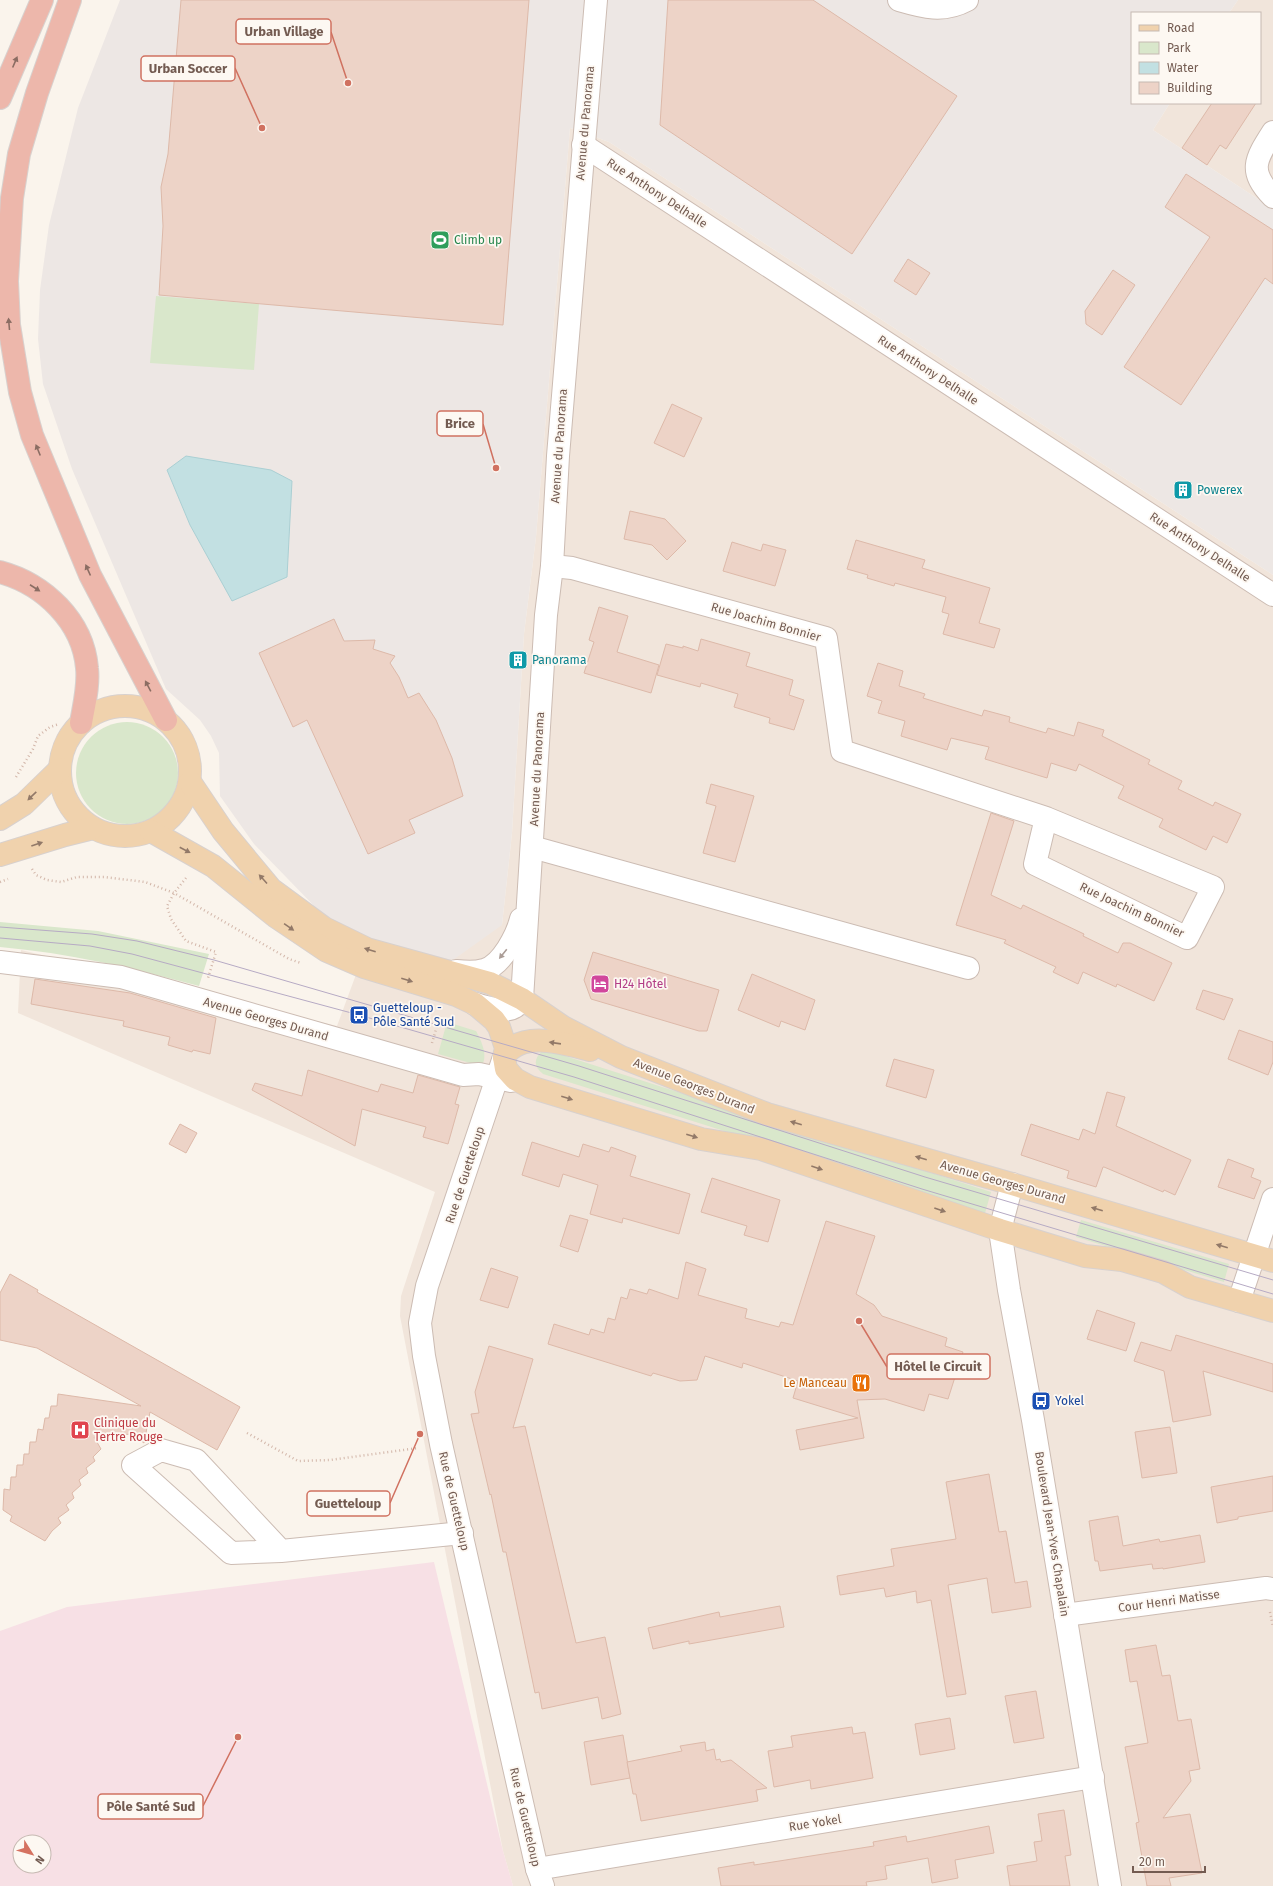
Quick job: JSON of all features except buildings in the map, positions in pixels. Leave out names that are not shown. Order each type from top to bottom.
[{"type":"highway","points":[[0,98],[42,0]]},
{"type":"highway","points":[[70,0],[37,93],[19,154],[12,198],[7,281],[9,325],[20,392],[34,442],[90,575],[166,720]]},
{"type":"highway","points":[[0,572],[30,585],[52,600],[62,609],[78,635],[84,652],[87,668],[86,692],[81,723]]},
{"type":"main road","points":[[124,706],[144,708],[166,720],[180,735],[186,748],[191,768],[190,782],[185,798],[174,814],[164,824],[151,831],[125,837],[108,834],[92,828],[79,818],[68,803],[61,784],[60,770],[65,747],[71,734],[81,723],[99,711],[124,706]]},
{"type":"main road","points":[[0,819],[24,804],[60,770]]},
{"type":"main road","name":"Avenue Georges Durand","points":[[190,782],[222,831],[272,889],[324,928],[367,949],[490,983],[522,999],[563,1027],[621,1057],[767,1114],[1264,1258]]},
{"type":"main road","points":[[0,856],[65,834],[92,828]]},
{"type":"main road","points":[[151,831],[213,866],[275,916],[327,951],[364,967],[456,996],[475,1004],[494,1020],[499,1028],[506,1048],[501,1067]]},
{"type":"main road","points":[[501,1067],[514,1046],[539,1041],[556,1042],[621,1057]]},
{"type":"main road","points":[[501,1067],[530,1087],[701,1138],[761,1148],[1000,1230],[1085,1256],[1122,1260],[1163,1272],[1190,1287],[1273,1311]]},
{"type":"street","name":"Avenue du Panorama","points":[[522,999],[546,615],[552,566],[558,456],[596,0]]},
{"type":"street","points":[[899,0],[926,7],[954,7],[966,0]]},
{"type":"street","points":[[1273,132],[1259,154],[1256,166],[1259,179],[1273,197]]},
{"type":"street","name":"Rue Anthony Delhalle","points":[[583,145],[1273,595]]},
{"type":"street","name":"Rue Joachim Bonnier","points":[[552,566],[572,568],[826,638],[842,751],[1046,818],[1213,887],[1187,938],[1035,864],[1046,818]]},
{"type":"street","points":[[532,847],[968,968]]},
{"type":"street","name":"Avenue du Panorama","points":[[448,971],[473,972],[485,970],[500,958],[509,946],[518,928],[528,892]]},
{"type":"street","name":"Avenue Georges Durand","points":[[0,962],[121,976],[463,1075],[479,1074],[501,1067]]},
{"type":"street","points":[[475,1004],[508,1010],[519,1003],[522,999]]},
{"type":"street","name":"Rue de Guetteloup","points":[[501,1067],[428,1286],[420,1323],[424,1356],[441,1444],[540,1878]]},
{"type":"street","name":"Rue de Guetteloup","points":[[484,1118],[492,1103],[500,1096],[517,1088],[530,1087]]},
{"type":"street","name":"Boulevard Jean-Yves Chapalain","points":[[1012,1184],[1000,1230],[1093,1777],[1110,1886]]},
{"type":"street","points":[[1239,1301],[1264,1258],[1273,1199]]},
{"type":"street","points":[[281,1551],[196,1460],[161,1450],[133,1465],[231,1553],[281,1551],[462,1534]]},
{"type":"street","name":"Cour Henri Matisse","points":[[1065,1615],[1266,1588],[1273,1589]]},
{"type":"street","name":"Rue Yokel","points":[[540,1878],[1093,1777]]},
{"type":"path","points":[[14,780],[33,749],[38,736],[50,727],[65,722],[81,723]]},
{"type":"path","points":[[24,849],[36,875],[48,880],[60,882],[77,877],[104,877],[145,882],[174,893],[167,906],[171,919],[183,937],[186,941],[216,952],[206,984]]},
{"type":"path","points":[[247,1433],[298,1461],[330,1460],[441,1444]]},
{"type":"shaded area","points":[[120,0],[1238,0],[1230,12],[1131,12],[1131,104],[1169,104],[1153,130],[1273,209],[1273,575],[609,142],[570,128],[536,537],[524,634],[512,833],[502,925],[453,960],[368,942],[319,911],[254,844],[220,796],[219,753],[211,736],[200,720],[166,689],[72,469],[43,384],[38,339],[40,290],[49,225],[78,108]]},
{"type":"shaded area","points":[[1238,0],[1273,0],[1273,209],[1153,130],[1169,104],[1261,104],[1261,12],[1230,12]]},
{"type":"shaded area","points":[[570,128],[609,142],[1273,575],[1273,1886],[513,1886],[503,1851],[400,1316],[401,1296],[435,1192],[18,1013],[21,950],[337,1026],[368,942],[502,925],[512,833],[524,634],[536,537]]},
{"type":"shaded area","points":[[434,1562],[503,1851],[513,1886],[0,1886],[0,1631],[67,1607]]},
{"type":"green space","points":[[156,296],[259,304],[254,370],[150,363]]},
{"type":"green space","points":[[127,722],[137,723],[156,730],[170,744],[177,763],[177,783],[170,802],[156,816],[137,823],[127,824],[117,823],[98,816],[84,802],[77,783],[76,773],[77,763],[84,744],[98,730],[117,723]]},
{"type":"green space","points":[[0,922],[98,931],[209,954],[199,986],[150,973],[75,957],[0,947]]},
{"type":"green space","points":[[447,1022],[476,1031],[484,1053],[481,1066],[438,1054]]},
{"type":"green space","points":[[542,1051],[562,1055],[991,1192],[985,1213],[543,1074],[536,1065],[537,1057]]},
{"type":"green space","points":[[1081,1220],[1229,1264],[1224,1282],[1076,1237]]},
{"type":"water","points":[[186,456],[271,470],[292,481],[287,577],[232,601],[190,525],[167,470]]},
{"type":"tram line","points":[[0,927],[92,934],[137,941],[214,960],[579,1066],[925,1177],[1273,1280]]},
{"type":"tram line","points":[[0,938],[90,946],[132,954],[359,1015],[574,1077],[922,1189],[1273,1294]]},
{"type":"place","name":"Urban Village","points":[[348,83]]},
{"type":"place","name":"Urban Soccer","points":[[262,128]]},
{"type":"place","name":"Climb up","points":[[440,240]]},
{"type":"place","name":"Brice","points":[[496,468]]},
{"type":"place","name":"Powerex","points":[[1183,490]]},
{"type":"place","name":"Panorama","points":[[518,660]]},
{"type":"place","name":"H24 Hôtel","points":[[600,984]]},
{"type":"place","name":"Guetteloup - Pôle Santé Sud","points":[[359,1015]]},
{"type":"place","name":"Hôtel le Circuit","points":[[859,1321]]},
{"type":"place","name":"Le Manceau","points":[[861,1383]]},
{"type":"place","name":"Yokel","points":[[1041,1401]]},
{"type":"place","name":"Clinique du Tertre Rouge","points":[[80,1430]]},
{"type":"place","name":"Guetteloup","points":[[420,1434]]},
{"type":"place","name":"Pôle Santé Sud","points":[[238,1737]]}]
